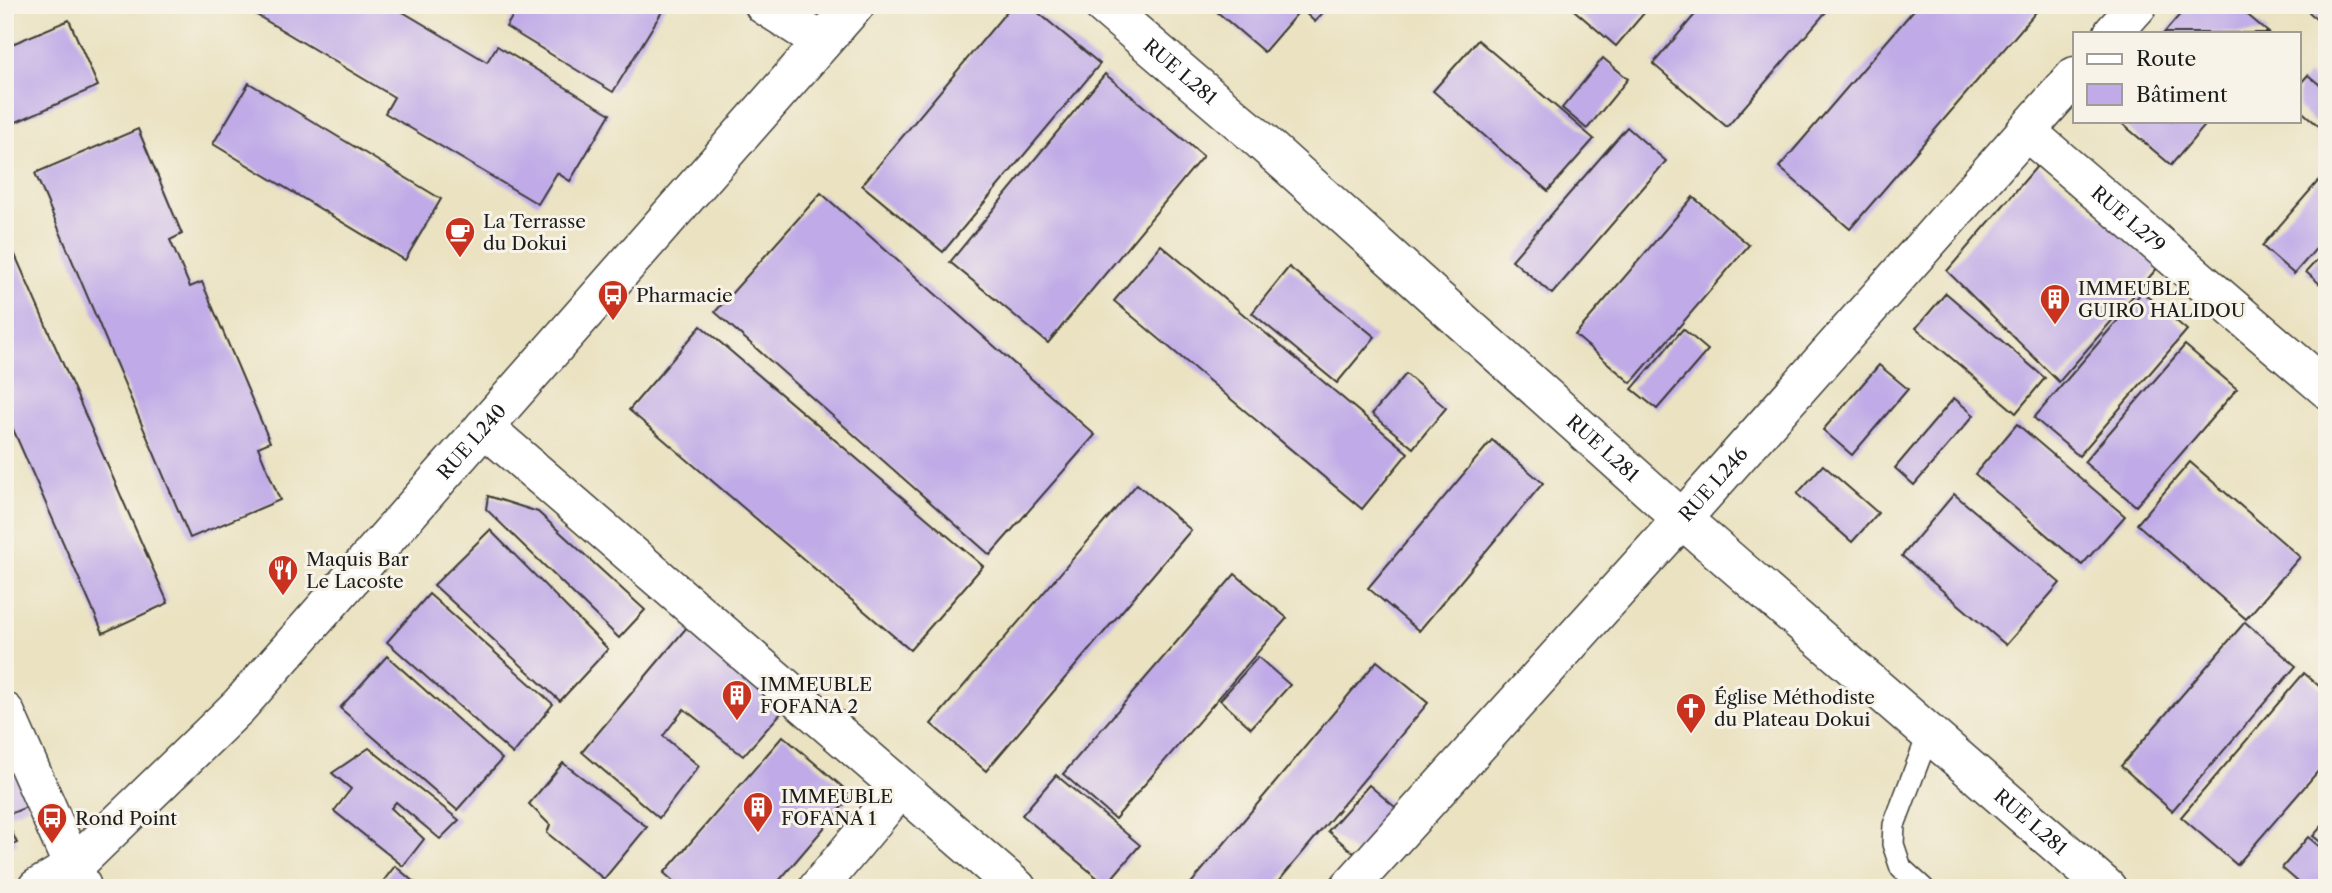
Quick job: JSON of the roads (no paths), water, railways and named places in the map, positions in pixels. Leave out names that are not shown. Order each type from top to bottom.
[{"type":"street","points":[[764,5],[822,42]]},
{"type":"street","name":"RUE L240","points":[[37,888],[78,877],[239,706],[855,5]]},
{"type":"street","name":"RUE L281","points":[[1103,5],[1250,131],[1682,519],[2107,888]]},
{"type":"street","points":[[2114,32],[2138,5]]},
{"type":"street","name":"RUE L246","points":[[1349,888],[1682,519],[2073,78]]},
{"type":"street","name":"RUE L279","points":[[2026,131],[2327,389]]},
{"type":"street","points":[[484,427],[1017,888]]},
{"type":"street","points":[[5,712],[78,877]]},
{"type":"street","points":[[818,888],[901,788]]},
{"type":"lane","points":[[1923,888],[1900,868],[1893,844],[1894,825],[1929,733]]},
{"type":"place","name":"La Terrasse du Dokui","points":[[460,259]]},
{"type":"place","name":"Pharmacie","points":[[613,322]]},
{"type":"place","name":"IMMEUBLE GUIRO HALIDOU","points":[[2055,326]]},
{"type":"place","name":"Maquis Bar Le Lacoste","points":[[283,597]]},
{"type":"place","name":"IMMEUBLE FOFANA 2","points":[[737,722]]},
{"type":"place","name":"Église Méthodiste du Plateau Dokui","points":[[1691,735]]},
{"type":"place","name":"IMMEUBLE FOFANA 1","points":[[758,834]]},
{"type":"place","name":"Rond Point","points":[[52,845]]}]
